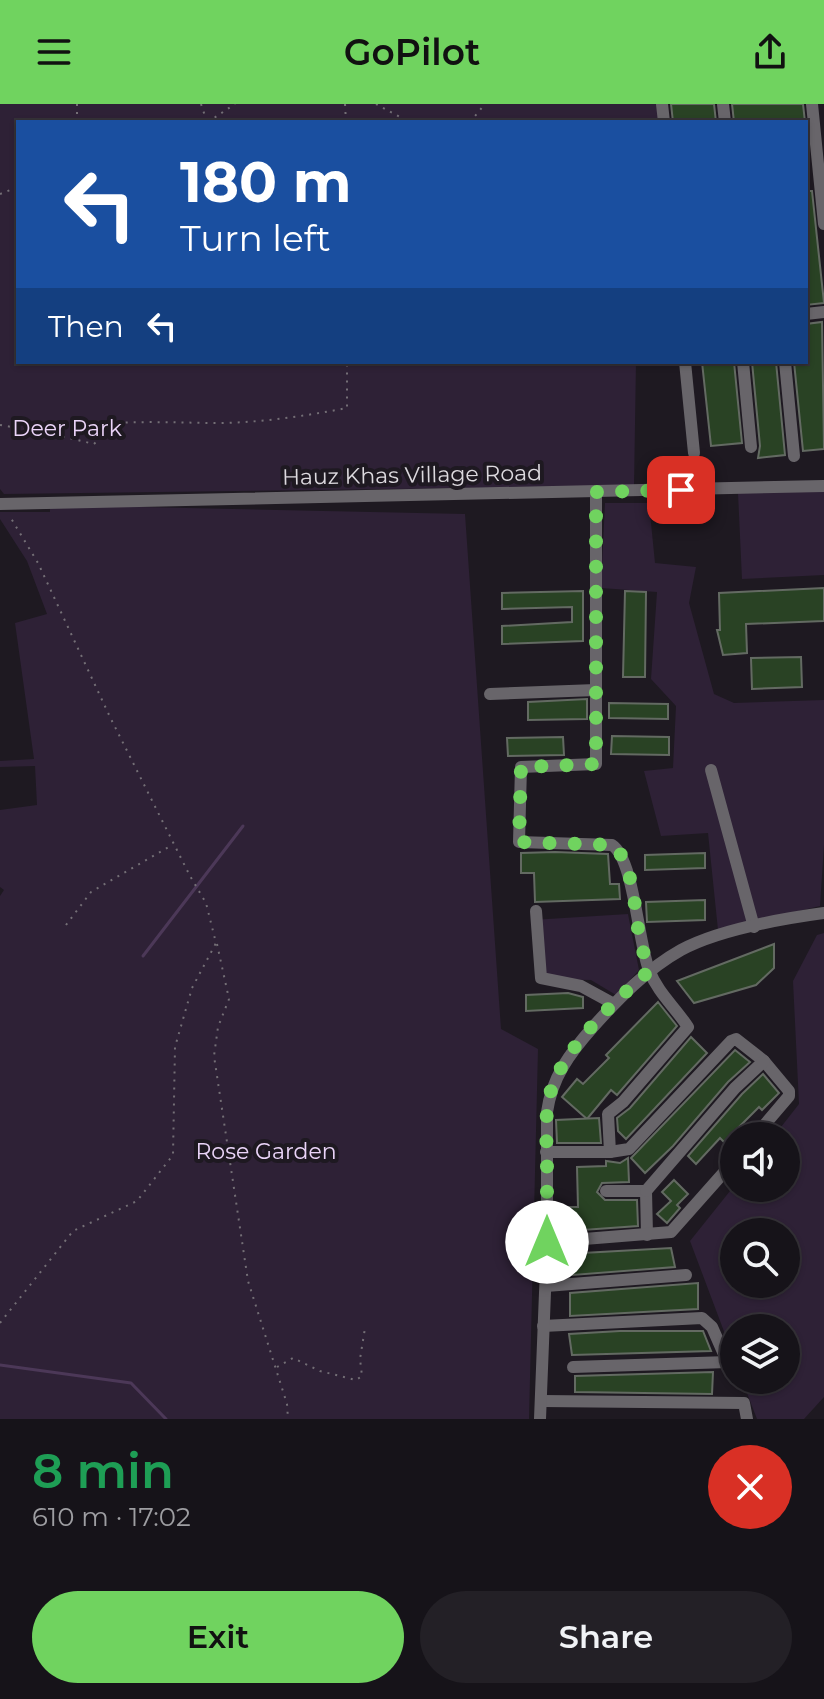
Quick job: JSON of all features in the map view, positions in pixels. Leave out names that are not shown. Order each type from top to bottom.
[{"type":"street","points":[[812,104],[824,224]]},
{"type":"street","points":[[685,364],[694,453]]},
{"type":"street","points":[[743,364],[751,447]]},
{"type":"street","points":[[785,364],[794,456]]},
{"type":"street","name":"Hauz Khas Village Road","points":[[1,503],[824,486]]},
{"type":"street","points":[[596,492],[596,764],[521,767],[519,842],[612,845],[618,849],[628,874],[640,941],[649,971],[662,996],[688,1028],[623,1102],[608,1114],[610,1152]]},
{"type":"street","points":[[490,694],[596,690]]},
{"type":"street","points":[[711,770],[754,927]]},
{"type":"street","points":[[536,911],[541,978],[581,986],[614,1004]]},
{"type":"street","points":[[540,1419],[547,1242],[546,1152],[550,1094],[559,1072],[614,1004],[649,971],[680,951],[700,941],[824,913]]},
{"type":"street","points":[[546,1152],[610,1152],[624,1151],[634,1146],[733,1039],[739,1040],[764,1061],[787,1086],[789,1094],[766,1122]]},
{"type":"street","points":[[647,1235],[646,1191],[735,1088],[764,1061]]},
{"type":"street","points":[[547,1242],[676,1230],[720,1178]]},
{"type":"street","points":[[606,1191],[646,1191]]},
{"type":"street","points":[[546,1286],[686,1275]]},
{"type":"street","points":[[543,1326],[702,1318],[712,1327],[720,1344]]},
{"type":"street","points":[[573,1367],[720,1362]]},
{"type":"street","points":[[741,1394],[747,1419]]},
{"type":"street","points":[[542,1401],[744,1403]]},
{"type":"path","points":[[211,120],[235,104]]},
{"type":"path","points":[[376,104],[405,120]]},
{"type":"path","points":[[472,120],[485,104]]},
{"type":"path","points":[[0,425],[94,444],[116,423],[293,419],[347,408],[347,364]]},
{"type":"path","points":[[1,503],[38,563],[110,717],[190,876],[202,893],[229,999],[218,1027],[214,1056],[248,1281],[287,1404],[288,1419]]},
{"type":"path","points":[[66,925],[91,892],[174,844]]},
{"type":"path","points":[[0,1323],[73,1231],[137,1201],[173,1155],[175,1047],[192,988],[216,943]]},
{"type":"path","points":[[276,1368],[293,1358],[320,1371],[356,1380],[362,1376],[360,1359],[365,1328]]},
{"type":"green space","name":"Deer Park","points":[[0,104],[657,104],[659,120],[16,120],[16,364],[636,364],[634,486],[4,494],[0,489]]},
{"type":"green space","points":[[824,489],[824,575],[742,579],[738,493]]},
{"type":"green space","points":[[605,503],[649,503],[655,563],[696,567],[689,603],[714,694],[734,703],[824,700],[824,845],[820,906],[718,930],[708,833],[661,836],[644,771],[673,768],[676,706],[651,679],[657,592],[601,588]]},
{"type":"green space","name":"Rose Garden","points":[[50,505],[465,514],[501,1029],[538,1049],[529,1419],[0,1419],[0,896],[4,890],[0,887],[0,810],[37,805],[35,766],[0,767],[0,761],[34,759],[15,623],[47,614],[27,561],[0,519],[0,512],[50,512]]},
{"type":"green space","points":[[628,914],[639,970],[616,995],[591,980],[538,979],[532,920]]},
{"type":"green space","points":[[824,933],[824,1397],[804,1419],[757,1419],[747,1394],[800,1394],[800,1314],[720,1314],[720,1321],[690,1241],[721,1202],[800,1202],[800,1122],[785,1122],[799,1104],[793,981],[817,935]]},
{"type":"building","points":[[671,104],[714,104],[716,120],[673,120]]},
{"type":"building","points":[[732,104],[803,104],[805,120],[734,120]]},
{"type":"building","points":[[808,191],[812,191],[824,303],[808,305]]},
{"type":"building","points":[[822,322],[824,449],[803,451],[794,364],[808,364],[808,324]]},
{"type":"building","points":[[702,364],[734,364],[742,443],[711,446]]},
{"type":"building","points":[[752,364],[776,364],[785,455],[758,458],[760,446]]},
{"type":"building","points":[[824,588],[824,621],[746,624],[747,653],[723,655],[717,630],[720,630],[719,593]]},
{"type":"building","points":[[583,591],[583,641],[502,644],[502,626],[572,622],[572,607],[502,609],[502,593]]},
{"type":"building","points":[[625,591],[646,592],[645,677],[623,677]]},
{"type":"building","points":[[801,657],[802,687],[752,689],[751,658]]},
{"type":"building","points":[[587,699],[587,719],[528,720],[528,702]]},
{"type":"building","points":[[609,703],[668,704],[668,719],[609,718]]},
{"type":"building","points":[[612,736],[669,737],[669,755],[611,754]]},
{"type":"building","points":[[563,737],[564,755],[508,756],[507,738]]},
{"type":"building","points":[[521,853],[608,854],[610,884],[619,884],[620,899],[535,902],[534,873],[521,873]]},
{"type":"building","points":[[705,853],[705,868],[645,870],[645,855]]},
{"type":"building","points":[[705,900],[705,920],[647,922],[646,902]]},
{"type":"building","points":[[774,944],[774,968],[756,985],[694,1003],[677,981]]},
{"type":"building","points":[[568,993],[583,997],[583,1008],[526,1011],[526,995]]},
{"type":"building","points":[[658,1002],[677,1026],[617,1095],[611,1090],[587,1119],[562,1097],[577,1079],[583,1084],[609,1058],[606,1055]]},
{"type":"building","points":[[691,1037],[707,1053],[626,1139],[618,1131],[617,1118],[630,1108]]},
{"type":"building","points":[[735,1050],[750,1062],[645,1173],[631,1158]]},
{"type":"building","points":[[763,1074],[779,1093],[744,1122],[720,1122],[720,1138],[696,1164],[688,1156]]},
{"type":"building","points":[[599,1118],[601,1143],[557,1143],[556,1120]]},
{"type":"building","points":[[628,1158],[629,1182],[602,1183],[597,1192],[605,1200],[637,1200],[638,1226],[569,1231],[569,1207],[578,1207],[577,1167],[606,1166],[606,1161],[620,1163]]},
{"type":"building","points":[[674,1180],[688,1194],[677,1205],[680,1208],[667,1223],[657,1214],[671,1201],[662,1192]]},
{"type":"building","points":[[671,1248],[675,1267],[560,1276],[565,1254]]},
{"type":"building","points":[[698,1283],[698,1309],[570,1316],[570,1293]]},
{"type":"building","points":[[703,1331],[711,1351],[572,1355],[569,1334]]},
{"type":"building","points":[[713,1372],[712,1394],[575,1392],[575,1376]]},
{"type":"waterway","points":[[143,956],[243,826]]},
{"type":"waterway","points":[[0,1365],[131,1383],[166,1419]]},
{"type":"route","points":[[547,1242],[547,1112],[550,1094],[559,1072],[578,1045],[614,1004],[649,971],[640,941],[628,874],[618,849],[612,845],[519,842],[521,767],[596,764],[596,492],[681,490]]}]
